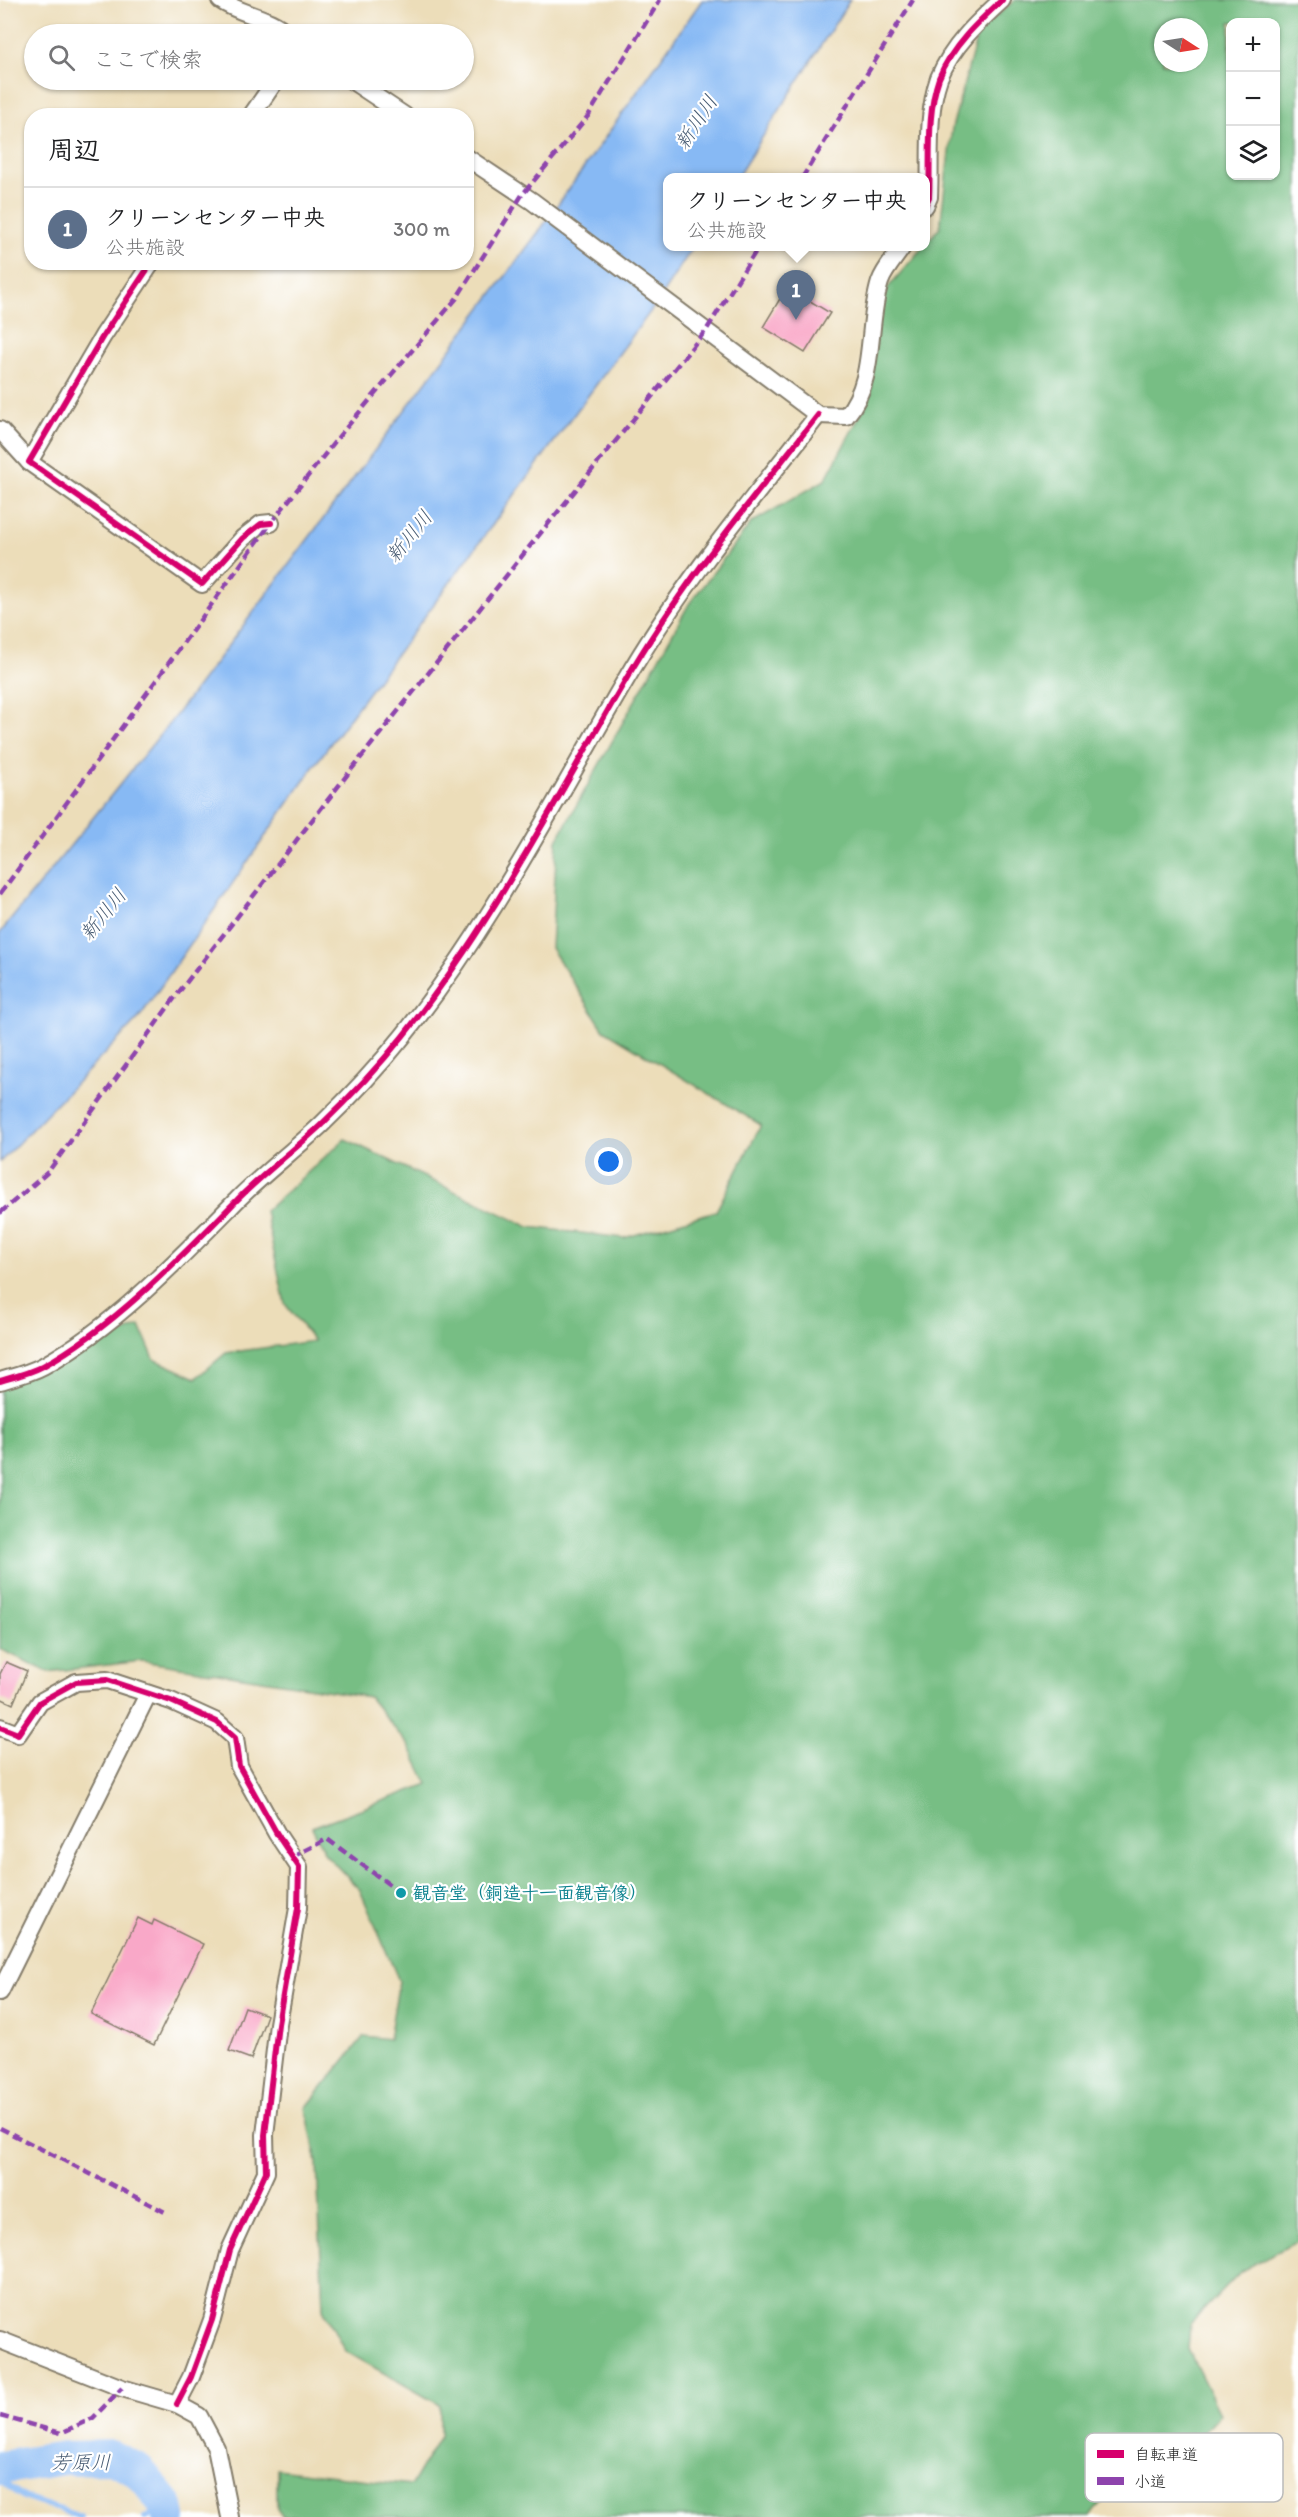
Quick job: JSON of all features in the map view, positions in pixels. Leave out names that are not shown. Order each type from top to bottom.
[{"type":"street","points":[[220,0],[229,6],[254,14],[274,24]]},
{"type":"street","points":[[929,173],[930,121],[939,78],[964,36],[1002,0]]},
{"type":"street","points":[[257,108],[269,90]]},
{"type":"street","points":[[366,90],[393,108]]},
{"type":"street","points":[[474,162],[532,201],[818,415],[846,416],[857,403],[868,365],[873,310],[881,279],[900,251]]},
{"type":"street","points":[[29,462],[103,336],[147,270]]},
{"type":"street","points":[[0,1381],[39,1368],[88,1338],[200,1240],[240,1197],[322,1124],[402,1038],[450,973],[499,900],[625,680],[675,602],[818,415]]},
{"type":"street","points":[[0,430],[29,462],[202,584],[243,538],[261,524],[271,524]]},
{"type":"street","points":[[0,1727],[18,1734],[40,1702],[76,1682],[107,1680],[171,1701],[217,1722],[235,1738],[239,1766],[277,1833],[299,1866],[298,1908],[278,2024],[265,2135],[266,2172],[230,2250],[212,2320],[191,2377],[177,2404]]},
{"type":"street","points":[[0,1992],[148,1694]]},
{"type":"street","points":[[0,2340],[122,2388],[177,2404],[199,2416],[216,2448],[230,2517]]},
{"type":"green space","points":[[1015,0],[1298,0],[1298,2241],[1241,2271],[1190,2324],[1188,2349],[1220,2414],[1203,2433],[1085,2433],[1085,2502],[1102,2502],[1091,2517],[283,2517],[277,2509],[277,2469],[411,2485],[440,2436],[440,2405],[345,2351],[323,2309],[317,2163],[306,2108],[364,2036],[389,2039],[399,1981],[360,1890],[325,1854],[312,1827],[428,1784],[409,1746],[369,1697],[142,1661],[48,1672],[0,1649],[0,1382],[140,1326],[154,1359],[196,1378],[226,1353],[314,1341],[285,1304],[265,1211],[345,1139],[529,1227],[624,1238],[716,1211],[761,1125],[604,1030],[551,948],[557,840],[689,604],[751,523],[825,480],[871,395],[879,298],[919,251],[930,251],[930,239],[940,227],[952,128],[978,32]]},
{"type":"water","name":"新川川","points":[[702,0],[850,0],[740,173],[663,173],[663,251],[690,251],[653,308],[314,766],[139,1018],[0,1162],[0,933],[176,715],[540,230]]},
{"type":"building","points":[[787,287],[830,313],[805,353],[763,327]]},
{"type":"building","points":[[6,1662],[27,1671],[13,1704],[0,1698],[0,1674]]},
{"type":"building","points":[[138,1918],[152,1925],[154,1920],[203,1944],[154,2045],[91,2014]]},
{"type":"building","points":[[245,2007],[267,2015],[251,2059],[229,2051]]},
{"type":"waterway","name":"芳原川","points":[[0,2468],[64,2458],[111,2457],[138,2470],[167,2506],[169,2517]]},
{"type":"waterway","points":[[0,2480],[25,2498],[81,2517]]},
{"type":"waterway","points":[[145,2517],[167,2506]]},
{"type":"marked path","points":[[0,894],[271,523],[340,435],[456,299],[522,195],[588,116],[660,0]]},
{"type":"marked path","points":[[805,173],[913,0]]},
{"type":"marked path","points":[[0,1213],[48,1172],[179,992],[347,775],[707,329],[756,251]]},
{"type":"marked path","points":[[292,1857],[327,1839],[398,1891]]},
{"type":"marked path","points":[[0,2128],[167,2213]]},
{"type":"marked path","points":[[0,2416],[61,2433],[93,2418],[122,2388]]},
{"type":"cycle path","points":[[929,173],[932,107],[944,66],[958,45],[1002,0]]},
{"type":"cycle path","points":[[147,270],[103,336],[29,462],[202,584],[243,538],[261,524],[271,523]]},
{"type":"cycle path","points":[[0,1381],[43,1366],[69,1350],[146,1290],[248,1189],[320,1126],[394,1047],[435,994],[493,907],[625,681],[669,611],[818,415]]},
{"type":"cycle path","points":[[0,1727],[18,1734],[40,1702],[76,1682],[107,1680],[171,1701],[217,1722],[235,1738],[239,1766],[277,1834],[299,1867],[298,1908],[278,2024],[265,2135],[266,2172],[230,2250],[212,2320],[191,2377],[177,2404]]},
{"type":"place","name":"クリーンセンター中央","points":[[796,320]]},
{"type":"place","name":"観音堂（銅造十一面観音像）","points":[[401,1893]]}]
